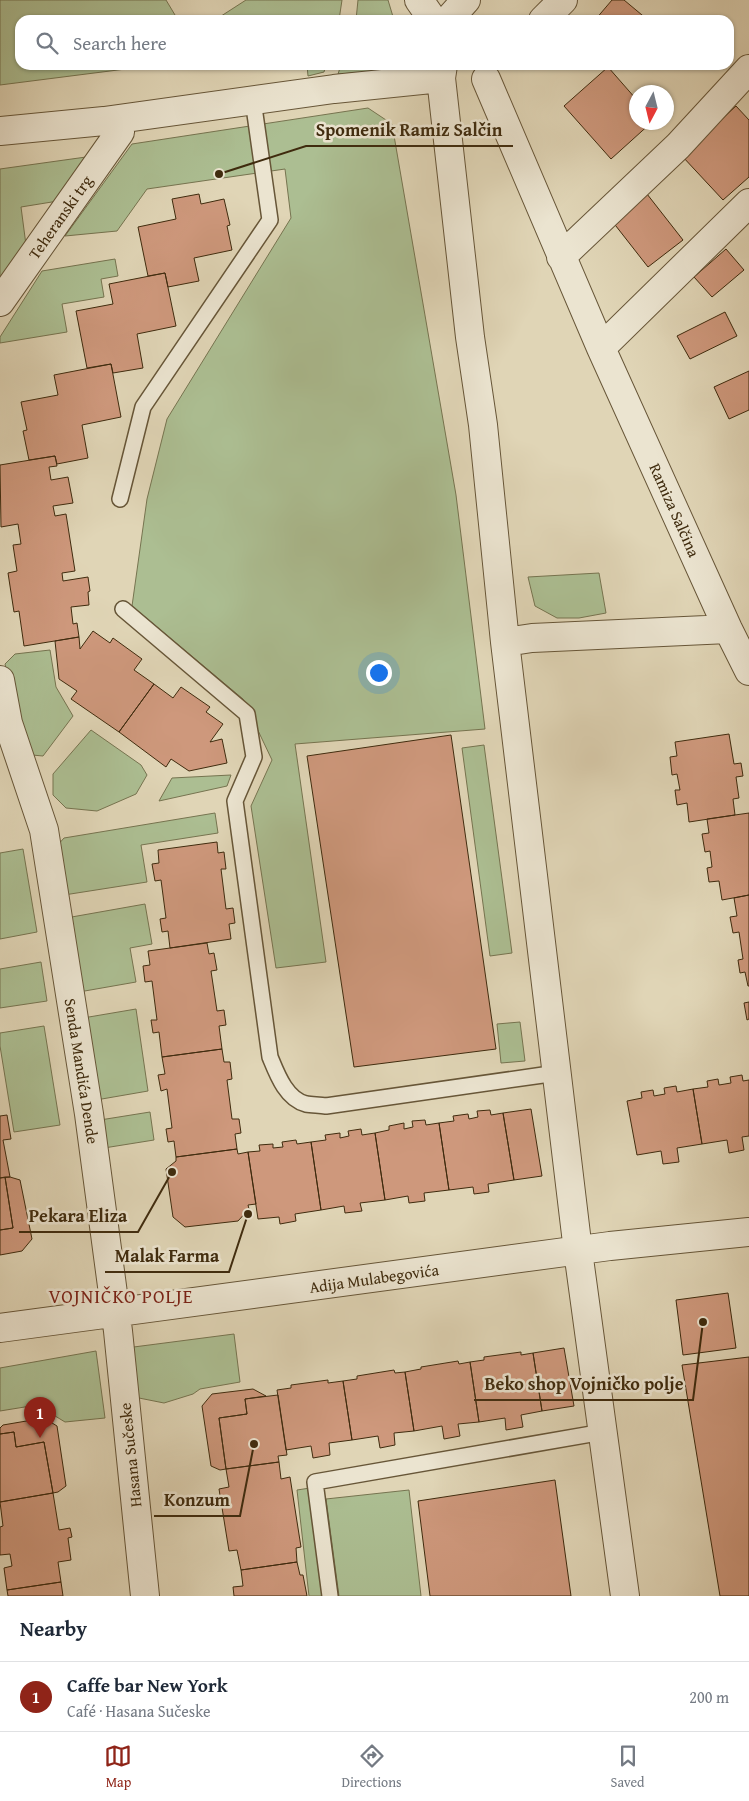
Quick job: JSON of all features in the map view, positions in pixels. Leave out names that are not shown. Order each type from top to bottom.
[{"type":"street","points":[[419,0],[430,15]]},
{"type":"street","points":[[452,15],[466,0]]},
{"type":"street","points":[[549,15],[563,0]]},
{"type":"street","points":[[562,257],[678,146],[749,69]]},
{"type":"street","name":"Ramiza Salčina","points":[[486,70],[601,348],[749,671]]},
{"type":"street","points":[[0,131],[104,121],[442,72],[470,337],[483,425],[505,642],[578,1251],[625,1596]]},
{"type":"street","name":"Teheranski trg","points":[[0,302],[120,132]]},
{"type":"street","points":[[601,348],[749,203]]},
{"type":"street","points":[[505,642],[532,638],[728,628]]},
{"type":"street","name":"Senda Mandića Dende","points":[[0,680],[8,723],[44,830],[89,1114],[115,1314]]},
{"type":"street","name":"Adija Mulabegovića","points":[[0,1328],[578,1251],[749,1232]]},
{"type":"street","name":"Hasana Sučeske","points":[[115,1314],[145,1596]]},
{"type":"lane","points":[[120,498],[143,407],[270,220],[253,100]]},
{"type":"lane","points":[[123,609],[247,714],[254,757],[235,801],[270,1057],[279,1080],[291,1094],[304,1103],[326,1106],[557,1073]]},
{"type":"lane","points":[[330,1596],[315,1482],[603,1432]]},
{"type":"green space","points":[[0,0],[166,0],[175,15],[15,15],[15,70],[118,70],[0,85]]},
{"type":"green space","points":[[246,0],[342,0],[340,15],[223,15]]},
{"type":"green space","points":[[358,0],[388,0],[392,15],[356,15]]},
{"type":"green space","points":[[307,70],[325,70],[324,72],[308,76]]},
{"type":"green space","points":[[339,70],[372,70],[368,72],[338,74]]},
{"type":"green space","points":[[368,108],[392,124],[456,495],[485,729],[295,744],[326,962],[276,968],[251,806],[272,760],[243,699],[132,606],[147,499],[167,419],[291,218],[285,169],[147,189],[117,231],[65,236],[132,144]]},
{"type":"green space","points":[[86,157],[58,201],[21,207],[26,245],[0,278],[0,169]]},
{"type":"green space","points":[[115,259],[118,276],[101,279],[104,297],[62,304],[67,332],[0,343],[0,337],[42,271]]},
{"type":"green space","points":[[599,573],[606,613],[579,618],[557,618],[535,606],[528,577]]},
{"type":"green space","points":[[50,650],[56,687],[73,716],[43,756],[32,755],[20,726],[5,664],[15,654]]},
{"type":"green space","points":[[91,730],[141,765],[147,775],[136,794],[97,811],[66,808],[53,795],[53,774]]},
{"type":"green space","points":[[484,745],[512,953],[490,956],[462,748]]},
{"type":"green space","points":[[231,775],[227,786],[159,801],[172,778]]},
{"type":"green space","points":[[215,813],[218,833],[141,845],[147,882],[64,895],[56,847],[64,838]]},
{"type":"green space","points":[[23,849],[37,932],[0,939],[0,853]]},
{"type":"green space","points":[[145,904],[152,944],[130,948],[136,982],[79,992],[66,918]]},
{"type":"green space","points":[[41,962],[47,1001],[0,1008],[0,969]]},
{"type":"green space","points":[[136,1009],[148,1091],[96,1100],[83,1018]]},
{"type":"green space","points":[[520,1022],[525,1061],[501,1063],[497,1024]]},
{"type":"green space","points":[[44,1026],[60,1125],[14,1132],[0,1046],[0,1033]]},
{"type":"green space","points":[[150,1112],[154,1140],[104,1148],[100,1120]]},
{"type":"green space","points":[[234,1334],[240,1382],[200,1389],[193,1394],[164,1403],[134,1397],[126,1348]]},
{"type":"green space","points":[[96,1351],[105,1418],[65,1422],[37,1405],[0,1411],[0,1368]]},
{"type":"green space","points":[[310,1488],[322,1596],[309,1596],[297,1490]]},
{"type":"green space","points":[[409,1490],[421,1596],[339,1596],[326,1499]]},
{"type":"building","points":[[612,0],[624,0],[642,15],[599,15]]},
{"type":"building","points":[[605,70],[611,70],[629,91],[629,130],[643,130],[611,159],[564,106]]},
{"type":"building","points":[[736,106],[749,120],[749,177],[723,200],[682,156]]},
{"type":"building","points":[[199,194],[201,204],[224,199],[230,225],[227,226],[232,250],[194,258],[199,281],[168,287],[165,273],[148,276],[138,227],[176,219],[172,199]]},
{"type":"building","points":[[647,194],[683,240],[648,267],[612,221]]},
{"type":"building","points":[[726,249],[744,270],[712,297],[694,277]]},
{"type":"building","points":[[165,273],[176,326],[137,334],[143,368],[113,373],[111,364],[87,368],[76,311],[113,304],[109,284]]},
{"type":"building","points":[[725,312],[737,336],[690,359],[677,336]]},
{"type":"building","points":[[111,364],[121,417],[82,425],[88,458],[57,464],[55,456],[29,460],[23,431],[27,430],[21,402],[58,395],[54,375]]},
{"type":"building","points":[[749,371],[749,410],[729,419],[714,387]]},
{"type":"building","points":[[55,456],[57,466],[49,467],[51,480],[68,477],[73,503],[53,506],[55,516],[66,514],[75,571],[62,573],[63,581],[88,577],[89,605],[71,607],[73,624],[77,623],[79,637],[24,646],[19,611],[14,612],[8,573],[17,571],[13,545],[21,544],[18,524],[1,527],[0,465]]},
{"type":"building","points":[[93,631],[110,643],[113,638],[142,659],[134,670],[154,684],[119,732],[71,699],[77,691],[59,679],[55,641],[79,637],[80,649]]},
{"type":"building","points":[[154,684],[173,698],[181,687],[210,707],[206,712],[223,724],[210,742],[222,739],[227,763],[189,771],[171,759],[166,767],[119,732]]},
{"type":"building","points":[[729,734],[734,764],[741,763],[743,776],[736,777],[739,798],[733,799],[735,815],[689,822],[687,803],[677,805],[675,790],[680,790],[677,774],[672,775],[670,757],[677,756],[675,742]]},
{"type":"building","points":[[451,735],[496,1049],[354,1067],[307,756]]},
{"type":"building","points":[[749,813],[749,895],[722,900],[719,881],[709,882],[707,868],[712,867],[710,851],[705,852],[702,834],[709,833],[707,819]]},
{"type":"building","points":[[217,842],[218,853],[224,852],[226,869],[221,869],[226,909],[233,908],[235,923],[229,924],[231,939],[170,948],[168,931],[162,932],[160,919],[166,918],[161,880],[155,881],[152,864],[159,863],[158,850]]},
{"type":"building","points":[[749,895],[748,986],[745,972],[740,973],[738,960],[743,959],[739,932],[733,933],[730,917],[737,916],[734,898]]},
{"type":"building","points":[[207,943],[209,954],[214,953],[217,970],[211,971],[217,1011],[224,1010],[226,1025],[219,1026],[222,1049],[162,1057],[159,1032],[153,1033],[151,1020],[157,1020],[152,981],[145,982],[143,966],[150,965],[148,951]]},
{"type":"building","points":[[749,1002],[749,1019],[747,1020],[744,1003]]},
{"type":"building","points":[[222,1049],[224,1062],[230,1062],[232,1079],[227,1080],[232,1119],[239,1119],[241,1133],[235,1134],[237,1149],[176,1157],[174,1141],[168,1142],[166,1129],[172,1128],[167,1089],[161,1091],[158,1075],[165,1074],[162,1057]]},
{"type":"building","points":[[742,1075],[743,1081],[749,1080],[749,1136],[742,1137],[744,1150],[729,1153],[727,1140],[702,1144],[693,1089],[708,1087],[707,1081],[718,1079],[719,1085],[731,1083],[730,1077]]},
{"type":"building","points":[[676,1086],[677,1092],[693,1089],[702,1144],[677,1148],[679,1162],[663,1164],[661,1151],[637,1155],[627,1101],[642,1098],[641,1092],[653,1090],[654,1096],[665,1094],[664,1088]]},
{"type":"building","points":[[531,1109],[542,1176],[514,1180],[503,1113]]},
{"type":"building","points":[[490,1110],[491,1115],[503,1113],[514,1180],[488,1184],[489,1192],[474,1194],[473,1187],[449,1190],[439,1123],[454,1121],[453,1116],[468,1114],[469,1119],[478,1117],[477,1111]]},
{"type":"building","points":[[7,1115],[11,1139],[3,1140],[10,1177],[0,1178],[0,1116]]},
{"type":"building","points":[[425,1120],[426,1125],[439,1123],[449,1190],[424,1193],[425,1201],[409,1203],[408,1196],[385,1200],[375,1133],[389,1130],[389,1126],[404,1123],[404,1129],[413,1127],[412,1121]]},
{"type":"building","points":[[361,1129],[362,1135],[375,1133],[385,1200],[360,1203],[362,1211],[345,1213],[344,1206],[321,1210],[311,1142],[326,1140],[325,1135],[340,1133],[340,1138],[349,1136],[348,1131]]},
{"type":"building","points":[[296,1140],[297,1144],[311,1142],[321,1210],[295,1214],[296,1221],[280,1224],[279,1217],[258,1219],[248,1152],[260,1151],[259,1145],[273,1144],[273,1148],[283,1147],[282,1142]]},
{"type":"building","points":[[237,1149],[238,1154],[248,1152],[256,1204],[248,1205],[249,1209],[238,1221],[185,1227],[173,1217],[166,1169],[176,1161],[176,1157]]},
{"type":"building","points":[[5,1177],[13,1228],[0,1230],[0,1178]]},
{"type":"building","points":[[5,1177],[20,1180],[32,1239],[22,1251],[0,1255],[0,1230],[13,1228]]},
{"type":"building","points":[[728,1293],[736,1348],[683,1355],[676,1300]]},
{"type":"building","points":[[564,1348],[574,1406],[542,1411],[533,1353]]},
{"type":"building","points":[[521,1352],[521,1355],[533,1353],[542,1411],[521,1415],[523,1427],[506,1430],[505,1418],[479,1422],[470,1362],[484,1360],[484,1357]]},
{"type":"building","points":[[749,1357],[749,1596],[720,1596],[682,1365]]},
{"type":"building","points":[[458,1361],[459,1364],[470,1362],[479,1422],[458,1424],[460,1436],[444,1439],[442,1426],[414,1431],[405,1372],[421,1369],[421,1367]]},
{"type":"building","points":[[394,1370],[395,1373],[405,1372],[414,1431],[394,1433],[395,1445],[380,1448],[378,1436],[352,1440],[343,1381],[357,1379],[357,1376]]},
{"type":"building","points":[[328,1380],[328,1383],[343,1381],[352,1440],[329,1443],[330,1455],[313,1458],[311,1446],[286,1450],[277,1390],[291,1388],[291,1385]]},
{"type":"building","points":[[253,1389],[266,1396],[245,1399],[247,1414],[219,1418],[226,1469],[220,1470],[211,1466],[202,1406],[212,1394]]},
{"type":"building","points":[[278,1395],[287,1455],[278,1456],[279,1462],[226,1469],[219,1418],[247,1414],[245,1399]]},
{"type":"building","points":[[44,1418],[57,1426],[66,1486],[53,1493],[44,1442],[16,1447],[14,1432],[0,1434],[0,1428],[3,1425]]},
{"type":"building","points":[[14,1432],[16,1447],[44,1442],[53,1493],[0,1502],[0,1434]]},
{"type":"building","points":[[279,1462],[281,1479],[290,1477],[301,1547],[296,1548],[297,1562],[241,1570],[237,1550],[229,1551],[219,1489],[229,1487],[226,1469]]},
{"type":"building","points":[[555,1480],[571,1596],[430,1596],[418,1501]]},
{"type":"building","points":[[53,1493],[59,1530],[70,1528],[72,1537],[68,1538],[71,1560],[58,1562],[61,1582],[7,1590],[4,1568],[12,1566],[10,1554],[0,1555],[0,1527],[3,1526],[0,1502]]},
{"type":"building","points":[[297,1562],[300,1575],[303,1575],[307,1596],[234,1596],[233,1587],[243,1586],[241,1570]]},
{"type":"building","points":[[61,1582],[63,1596],[8,1596],[7,1590]]},
{"type":"place","name":"Spomenik Ramiz Salčin","points":[[219,174]]},
{"type":"place","name":"Pekara Eliza","points":[[172,1172]]},
{"type":"place","name":"Malak Farma","points":[[248,1214]]},
{"type":"place","name":"Beko shop Vojničko polje","points":[[703,1322]]},
{"type":"place","name":"Caffe bar New York","points":[[40,1438]]},
{"type":"place","name":"Konzum","points":[[254,1444]]},
{"type":"district","name":"VOJNIČKO POLJE","points":[[121,1296]]}]
